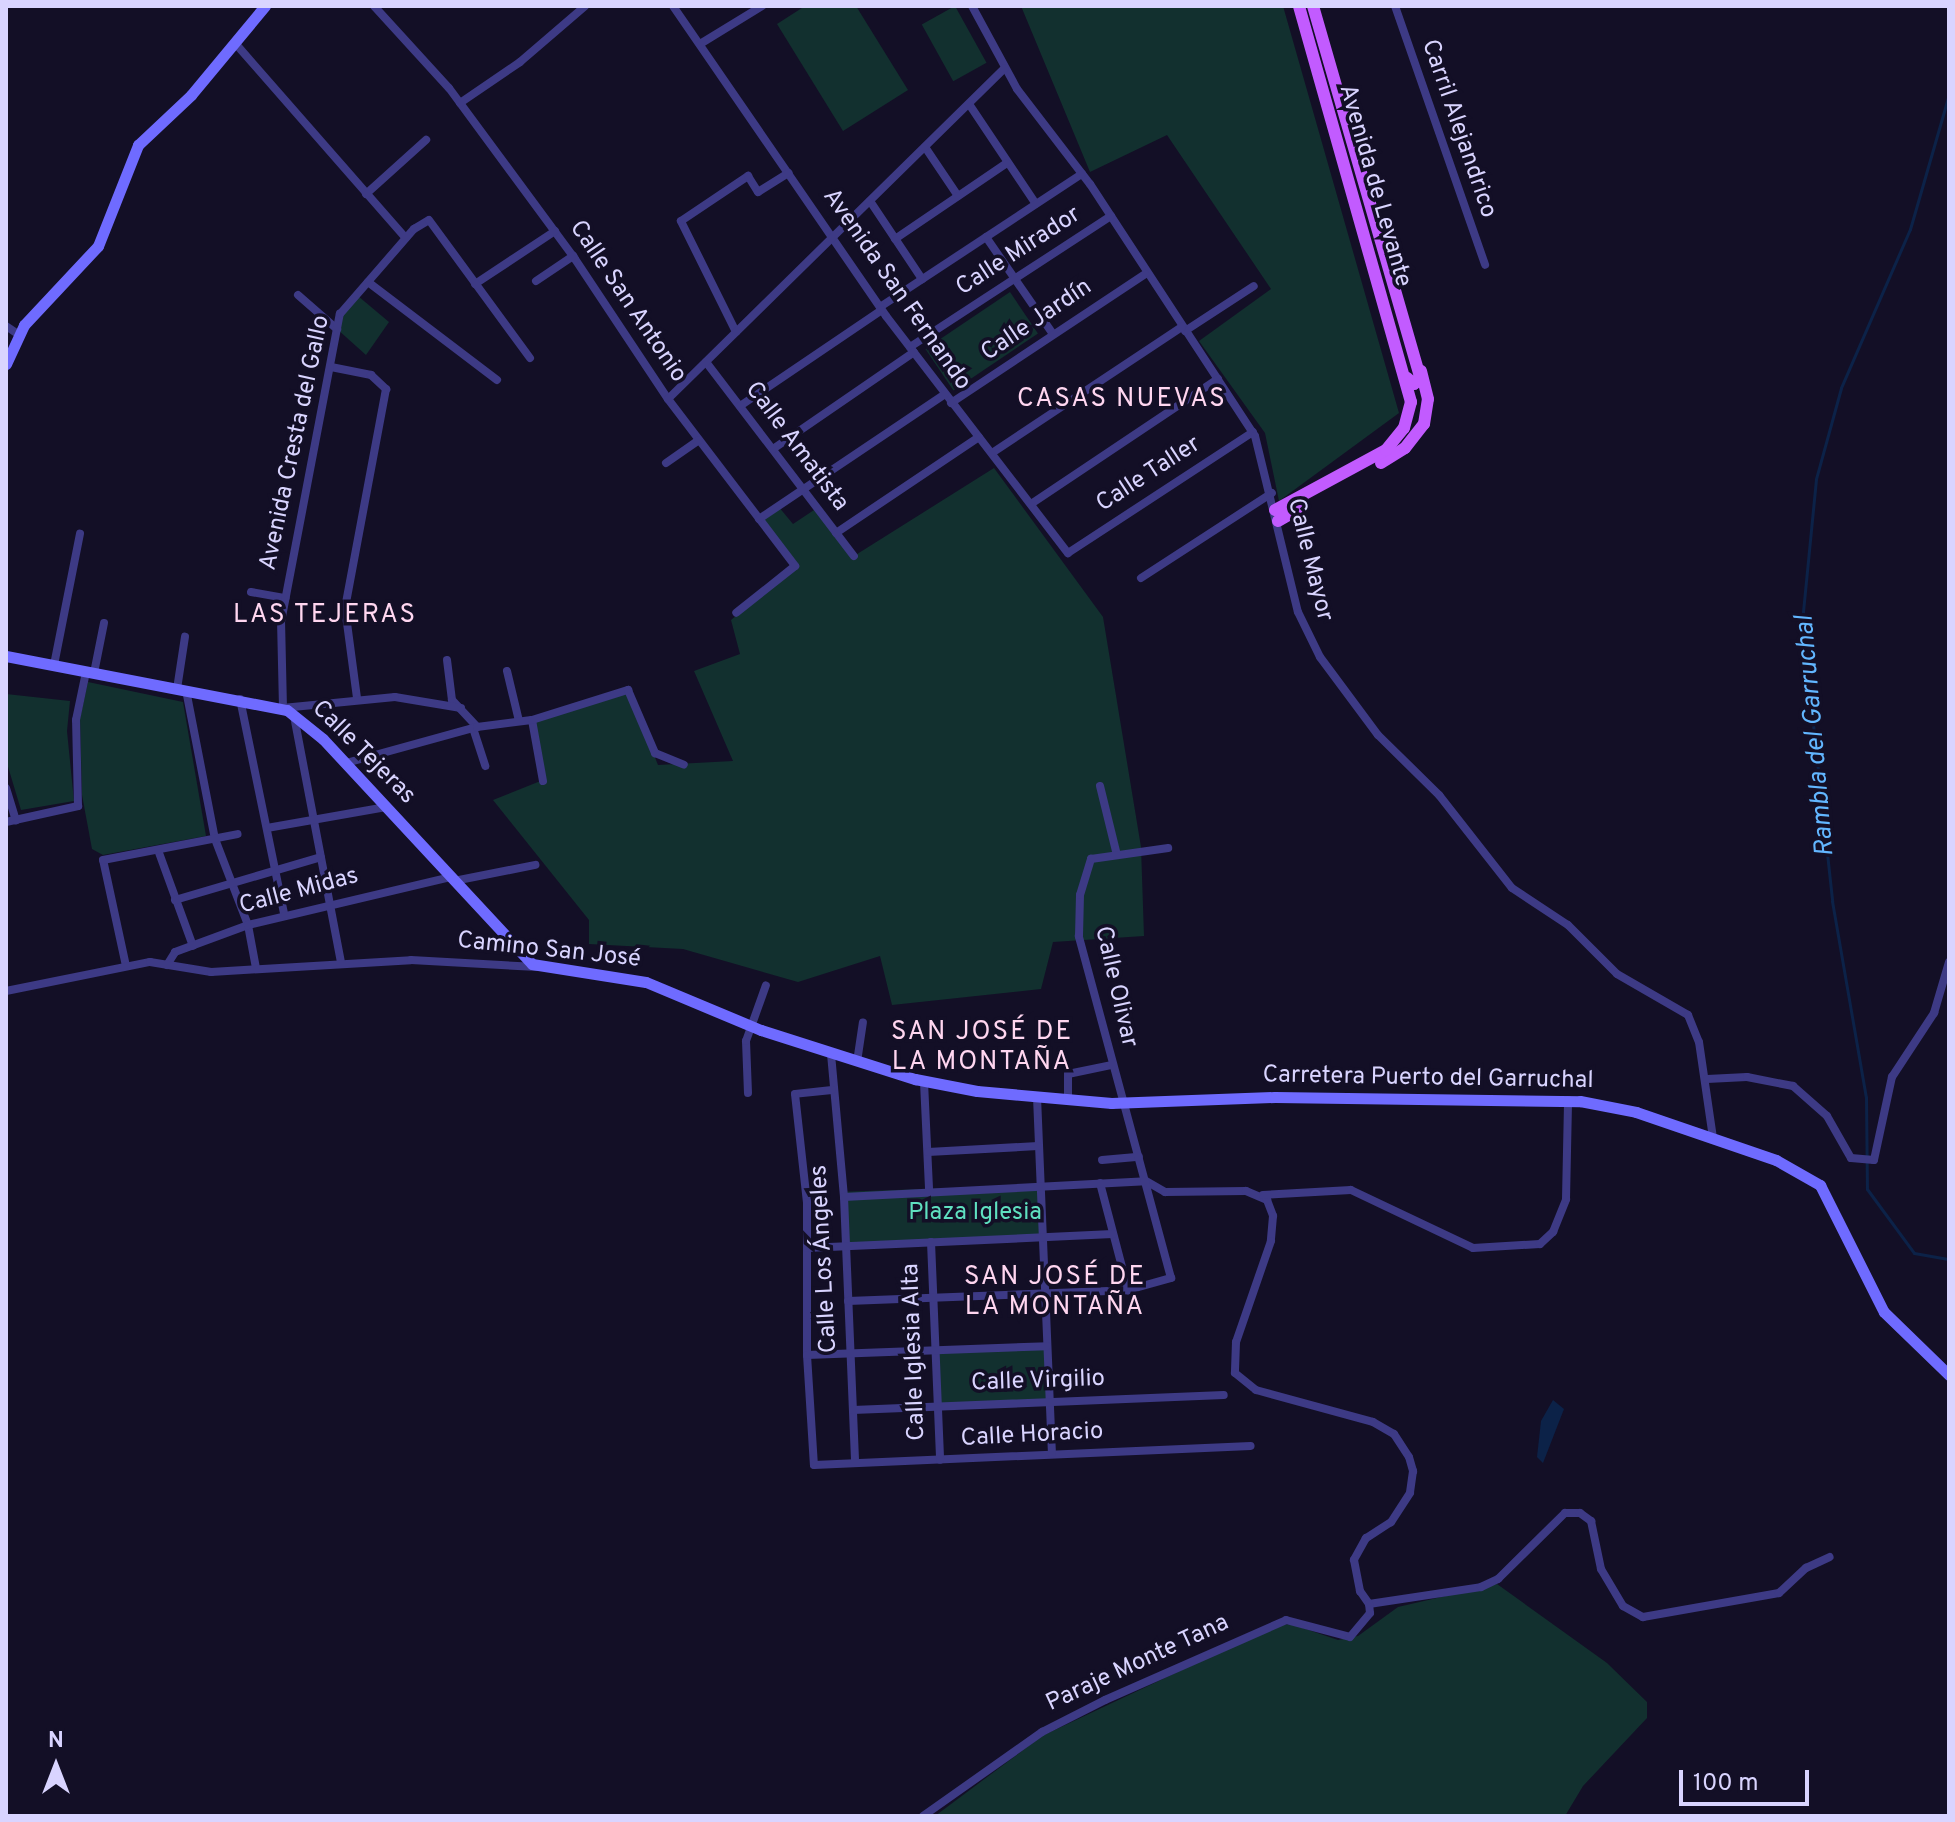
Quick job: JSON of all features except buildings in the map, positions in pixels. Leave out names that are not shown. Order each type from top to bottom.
[{"type":"main road","points":[[6,364],[18,334],[98,246],[138,145],[235,43],[265,6]]},
{"type":"main road","name":"Avenida de Levante","points":[[1276,515],[1390,447],[1409,414],[1407,378],[1299,6]]},
{"type":"main road","name":"Avenida de Levante","points":[[1313,6],[1420,377],[1414,384],[1407,378]]},
{"type":"main road","name":"Avenida de Levante","points":[[1276,515],[1402,451],[1417,436],[1428,396],[1409,338]]},
{"type":"main road","name":"Calle Tejeras","points":[[6,656],[240,698],[288,711],[323,739],[538,967]]},
{"type":"main road","name":"Camino San José","points":[[538,967],[640,980],[750,1026],[924,1082],[1037,1097],[1122,1103]]},
{"type":"main road","name":"Carretera Puerto del Garruchal","points":[[1122,1103],[1275,1097],[1568,1100],[1624,1109],[1713,1138],[1791,1165],[1820,1185],[1884,1312],[1949,1375]]},
{"type":"street","name":"Calle San Antonio","points":[[374,6],[460,103],[573,256],[668,399],[795,566],[736,613]]},
{"type":"street","points":[[460,103],[520,62],[585,6]]},
{"type":"street","name":"Avenida San Fernando","points":[[673,6],[881,308],[1068,553]]},
{"type":"street","points":[[700,44],[762,6]]},
{"type":"street","name":"Calle Mayor","points":[[972,6],[1005,68],[1111,216],[1145,274],[1253,432],[1272,493],[1306,633],[1378,735],[1439,795],[1512,888],[1568,925],[1617,974],[1683,1009],[1698,1035],[1707,1079],[1713,1138]]},
{"type":"street","name":"Carril Alejandrico","points":[[1395,6],[1485,265]]},
{"type":"street","points":[[235,43],[406,238]]},
{"type":"street","points":[[668,399],[1005,68]]},
{"type":"street","points":[[969,104],[1036,204]]},
{"type":"street","points":[[366,194],[426,140]]},
{"type":"street","points":[[925,147],[958,196]]},
{"type":"street","points":[[895,239],[1007,163]]},
{"type":"street","points":[[736,332],[681,221],[748,176],[758,192],[788,173]]},
{"type":"street","points":[[740,406],[922,279],[1082,174]]},
{"type":"street","points":[[870,201],[922,279]]},
{"type":"street","name":"Calle Mirador","points":[[773,449],[912,350],[1111,216]]},
{"type":"street","name":"Avenida Cresta del Gallo","points":[[341,962],[298,737],[288,711],[285,598],[337,329],[340,314],[406,238],[429,220],[475,284]]},
{"type":"street","points":[[530,358],[475,284],[555,231]]},
{"type":"street","points":[[986,237],[1053,334]]},
{"type":"street","points":[[536,281],[573,256]]},
{"type":"street","name":"Calle Jardín","points":[[951,403],[1145,274]]},
{"type":"street","points":[[368,282],[497,380]]},
{"type":"street","points":[[992,453],[1254,286]]},
{"type":"street","points":[[298,295],[337,329]]},
{"type":"street","points":[[6,326],[18,334]]},
{"type":"street","name":"Calle Amatista","points":[[706,362],[854,556]]},
{"type":"street","points":[[331,367],[371,375],[386,389],[345,608],[357,698]]},
{"type":"street","points":[[1031,504],[1218,379]]},
{"type":"street","points":[[759,519],[945,394]]},
{"type":"street","name":"Calle Taller","points":[[1068,553],[1253,432]]},
{"type":"street","points":[[836,533],[979,437]]},
{"type":"street","points":[[666,463],[699,440]]},
{"type":"street","points":[[1141,578],[1272,493]]},
{"type":"street","points":[[54,665],[80,534]]},
{"type":"street","points":[[251,592],[285,598]]},
{"type":"street","points":[[6,788],[11,821],[78,806],[76,720],[104,623]]},
{"type":"street","points":[[185,637],[182,689],[215,839],[248,925],[256,968]]},
{"type":"street","points":[[447,660],[452,700],[475,728],[485,766]]},
{"type":"street","points":[[507,671],[519,721]]},
{"type":"street","points":[[346,763],[475,728],[532,720],[628,690],[655,753],[684,765]]},
{"type":"street","points":[[288,711],[357,698],[395,697],[461,708]]},
{"type":"street","points":[[240,698],[284,914]]},
{"type":"street","points":[[532,720],[543,781]]},
{"type":"street","points":[[298,737],[323,739]]},
{"type":"street","points":[[1100,786],[1117,855]]},
{"type":"street","points":[[267,828],[386,807]]},
{"type":"street","points":[[126,966],[103,860],[238,834]]},
{"type":"street","name":"Calle Olivar","points":[[1128,1290],[1171,1278],[1079,936],[1079,909],[1084,869],[1091,859],[1168,848]]},
{"type":"street","points":[[158,850],[193,946]]},
{"type":"street","points":[[175,900],[321,857]]},
{"type":"street","name":"Calle Midas","points":[[167,965],[172,954],[284,914],[330,902],[535,865]]},
{"type":"street","name":"Camino San José","points":[[6,991],[126,966],[167,965],[211,972],[341,962],[427,960],[538,967]]},
{"type":"street","points":[[1707,1079],[1747,1077],[1793,1086],[1811,1097],[1859,1162],[1874,1160],[1892,1077],[1934,1013],[1949,962]]},
{"type":"street","points":[[748,1093],[745,1046],[766,985]]},
{"type":"street","points":[[857,1062],[863,1022]]},
{"type":"street","name":"Calle Los Ángeles","points":[[831,1054],[844,1197],[855,1463]]},
{"type":"street","points":[[1068,1100],[1068,1074],[1112,1065]]},
{"type":"street","points":[[924,1082],[929,1189]]},
{"type":"street","points":[[832,1090],[795,1094],[807,1202],[807,1355],[1047,1346]]},
{"type":"street","points":[[1037,1097],[1052,1454]]},
{"type":"street","points":[[844,1197],[929,1189],[1146,1181],[1165,1192],[1262,1195],[1351,1190],[1473,1248],[1540,1244],[1553,1232],[1566,1199],[1568,1100]]},
{"type":"street","points":[[928,1152],[1038,1146]]},
{"type":"street","points":[[1102,1160],[1139,1157]]},
{"type":"street","points":[[848,1301],[1128,1290],[1100,1183]]},
{"type":"street","points":[[1262,1195],[1273,1211],[1271,1241],[1236,1342],[1235,1373],[1256,1390],[1373,1422],[1394,1434],[1413,1471],[1410,1493],[1391,1522],[1366,1538],[1354,1560],[1360,1591],[1369,1604],[1481,1587],[1498,1579],[1565,1513],[1580,1513],[1591,1521],[1601,1569],[1623,1606],[1643,1617],[1779,1593],[1806,1568],[1830,1557]]},
{"type":"street","points":[[807,1248],[1113,1234]]},
{"type":"street","name":"Calle Iglesia Alta","points":[[931,1242],[940,1460]]},
{"type":"street","name":"Calle Horacio","points":[[807,1355],[814,1465],[1251,1446]]},
{"type":"street","name":"Calle Virgilio","points":[[853,1410],[1224,1395]]},
{"type":"street","name":"Paraje Monte Tana","points":[[923,1816],[1042,1732],[1105,1700],[1286,1620],[1350,1637],[1370,1613],[1369,1604]]},
{"type":"green space","points":[[805,6],[856,6],[908,90],[843,131],[777,24]]},
{"type":"green space","points":[[955,6],[987,63],[953,81],[922,24]]},
{"type":"green space","points":[[1021,6],[1283,6],[1399,413],[1279,501],[1265,433],[1199,341],[1271,289],[1167,135],[1090,172]]},
{"type":"green space","points":[[1010,292],[1038,333],[953,390],[925,349]]},
{"type":"green space","points":[[358,296],[389,322],[366,355],[337,329],[340,314]]},
{"type":"green space","points":[[994,468],[1103,617],[1141,847],[1144,936],[1053,942],[1041,989],[892,1005],[880,956],[798,982],[683,949],[589,944],[589,920],[493,800],[543,780],[532,720],[628,690],[658,765],[733,761],[694,671],[740,654],[731,620],[795,566],[759,519],[778,506],[793,524],[817,508],[854,556]]},
{"type":"green space","points":[[88,682],[183,702],[206,836],[103,855],[92,849],[82,795],[80,718]]},
{"type":"green space","points":[[6,694],[70,701],[67,731],[74,801],[21,810],[6,760]]},
{"type":"green space","name":"Plaza Iglesia","points":[[1039,1185],[1041,1238],[846,1245],[844,1192]]},
{"type":"green space","points":[[1047,1346],[1049,1402],[937,1406],[935,1350]]},
{"type":"green space","points":[[1497,1584],[1607,1663],[1647,1702],[1647,1718],[1583,1786],[1565,1816],[935,1816],[1042,1736],[1275,1626],[1291,1624],[1338,1640],[1358,1636],[1398,1607]]},
{"type":"water","points":[[1553,1400],[1564,1409],[1543,1463],[1537,1457],[1541,1421]]},
{"type":"waterway","name":"Rambla del Garruchal","points":[[1949,94],[1910,229],[1841,388],[1816,479],[1802,623],[1832,901],[1866,1097],[1867,1189],[1914,1253],[1949,1259]]},
{"type":"district","name":"CASAS NUEVAS","points":[[1122,400]]},
{"type":"district","name":"LAS TEJERAS","points":[[325,616]]},
{"type":"district","name":"SAN JOSÉ DE LA MONTAÑA","points":[[982,1048]]},
{"type":"district","name":"SAN JOSÉ DE LA MONTAÑA","points":[[1055,1293]]}]
